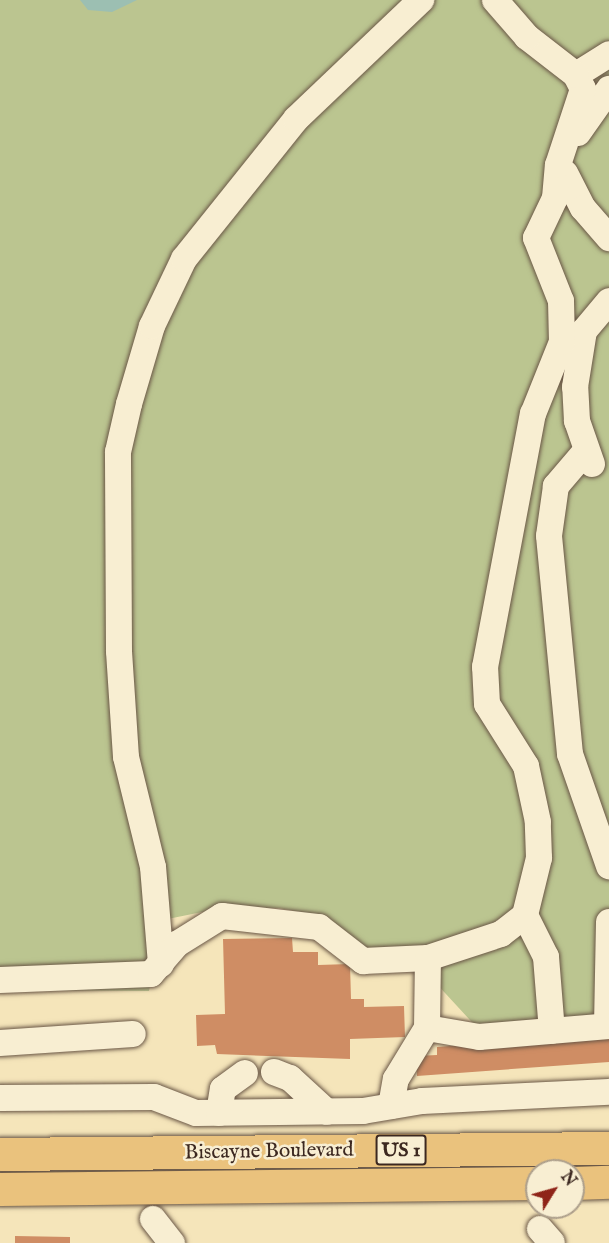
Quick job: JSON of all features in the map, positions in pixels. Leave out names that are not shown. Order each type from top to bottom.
[{"type":"main road","name":"Biscayne Boulevard","points":[[0,1154],[609,1148]]},
{"type":"main road","points":[[192,1152],[194,1188]]},
{"type":"main road","points":[[585,1183],[609,1182]]},
{"type":"main road","name":"Biscayne Boulevard","points":[[0,1189],[525,1184]]},
{"type":"street","points":[[161,964],[153,867],[126,757],[117,463],[129,404],[152,326],[184,259],[296,119],[421,0]]},
{"type":"street","points":[[495,0],[527,37],[576,75],[583,89],[566,135],[561,181],[609,238]]},
{"type":"street","points":[[576,75],[609,54]]},
{"type":"street","points":[[0,980],[145,975],[161,964],[177,944],[222,916],[319,927],[363,961],[429,958],[501,934],[525,915],[539,858],[538,822],[526,766],[487,704],[484,677],[533,414],[562,342],[561,301],[536,238],[561,181],[581,126],[609,89]]},
{"type":"street","points":[[609,301],[583,336],[574,401],[588,458],[556,486],[549,536],[570,754],[609,866]]},
{"type":"street","points":[[525,915],[546,957],[552,1031]]},
{"type":"street","points":[[427,1028],[479,1037],[608,1026],[609,922]]},
{"type":"street","points":[[391,1106],[396,1079],[427,1028],[429,958]]},
{"type":"street","points":[[0,1043],[133,1034]]},
{"type":"street","points":[[274,1072],[290,1078],[327,1112]]},
{"type":"street","points":[[192,1152],[207,1113],[223,1089],[245,1073]]},
{"type":"street","points":[[0,1098],[154,1097],[207,1113],[363,1112],[391,1106],[609,1092]]},
{"type":"street","points":[[363,1112],[366,1150]]},
{"type":"street","points":[[153,1219],[172,1243]]},
{"type":"green space","points":[[0,0],[609,0],[609,1021],[481,1032],[410,955],[373,956],[315,915],[279,908],[212,910],[148,923],[154,964],[149,991],[0,990]]},
{"type":"shaded area","points":[[80,0],[137,0],[112,12],[88,10]]},
{"type":"building","points":[[292,938],[293,952],[318,952],[318,965],[350,964],[351,999],[364,999],[364,1007],[404,1006],[405,1037],[350,1039],[350,1059],[217,1054],[215,1045],[197,1046],[196,1015],[225,1014],[223,939]]},
{"type":"building","points":[[609,1034],[609,1062],[417,1076],[416,1056],[437,1055],[437,1047]]},
{"type":"building","points":[[15,1236],[70,1237],[70,1243],[15,1243]]}]
